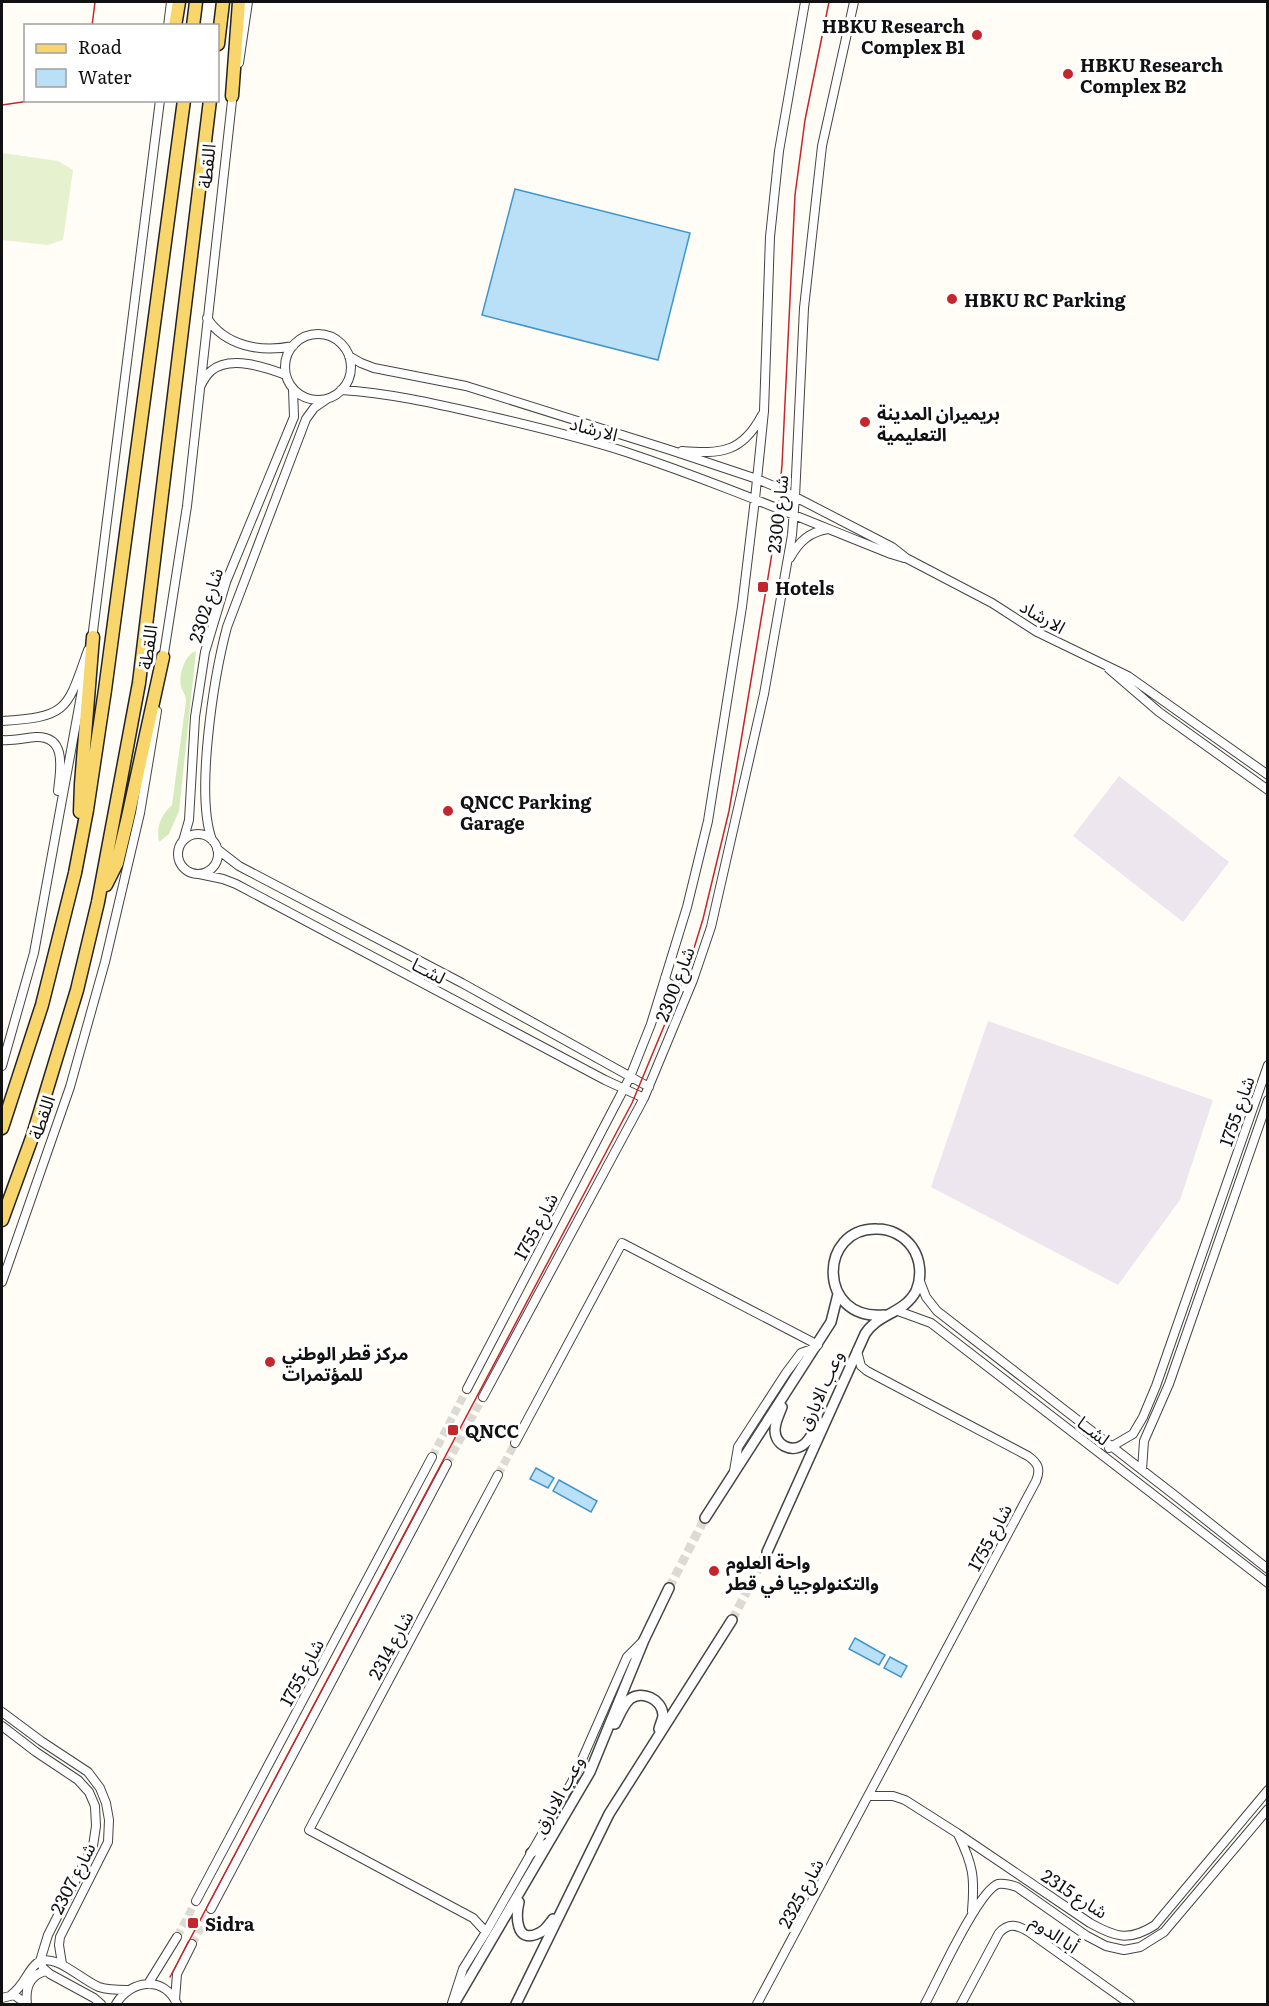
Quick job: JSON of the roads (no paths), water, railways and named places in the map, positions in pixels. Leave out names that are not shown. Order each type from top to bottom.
[{"type":"main road","points":[[175,24],[180,2]]},
{"type":"main road","points":[[193,24],[196,2]]},
{"type":"main road","points":[[219,36],[223,2]]},
{"type":"main road","points":[[232,96],[239,2]]},
{"type":"main road","name":"اللقطة","points":[[2,1128],[42,1005],[80,845],[105,690],[184,102]]},
{"type":"main road","name":"اللقطة","points":[[2,1220],[33,1135],[74,1002],[98,902],[139,683],[210,102]]},
{"type":"main road","points":[[80,845],[81,784],[93,637]]},
{"type":"main road","points":[[98,902],[117,863],[163,657]]},
{"type":"street","points":[[168,24],[171,2]]},
{"type":"street","name":"اللقطة","points":[[2,1282],[70,1087],[105,962],[140,813],[187,506],[232,96],[242,50],[248,2]]},
{"type":"street","name":"شارع 2300","points":[[630,1077],[651,1023],[687,907],[708,821],[755,499],[764,411],[771,226],[778,151],[805,2]]},
{"type":"street","name":"شارع 2300","points":[[648,1087],[693,980],[711,927],[732,843],[764,694],[794,513],[804,308],[822,146],[854,2]]},
{"type":"street","points":[[2,1066],[33,954],[93,637],[160,102]]},
{"type":"street","points":[[207,318],[218,333],[234,343],[269,348],[292,346]]},
{"type":"street","points":[[319,334],[338,340],[349,356],[350,374],[341,390],[327,399],[308,399],[293,389],[286,375],[285,360],[292,346],[300,339],[319,334]]},
{"type":"street","name":"الارشاد","points":[[349,356],[374,368],[466,386],[757,479],[892,548],[906,558],[992,603],[1037,632],[1144,686],[1268,775]]},
{"type":"street","points":[[198,391],[212,369],[226,364],[248,365],[286,375]]},
{"type":"street","name":"شارع 2302","points":[[183,841],[190,810],[195,717],[206,652],[226,582],[294,417],[293,389]]},
{"type":"street","name":"الارشاد","points":[[341,390],[419,400],[514,422],[625,452],[794,513],[828,529],[906,558]]},
{"type":"street","name":"شارع 2302","points":[[212,840],[205,811],[207,766],[215,685],[224,637],[306,419],[314,408],[327,399]]},
{"type":"street","name":"الارشاد","points":[[670,450],[713,453],[735,447],[751,433],[764,411]]},
{"type":"street","points":[[787,564],[803,539],[816,531],[828,529]]},
{"type":"street","points":[[2,722],[33,720],[47,717],[58,711],[74,691],[93,637]]},
{"type":"street","name":"الارشاد","points":[[1103,665],[1159,712],[1268,790]]},
{"type":"street","points":[[2,740],[39,737],[52,742],[57,748],[61,763],[55,835]]},
{"type":"street","points":[[194,835],[207,836],[212,840],[217,849],[217,861],[214,866],[199,874],[188,872],[180,863],[178,851],[183,841],[194,835]]},
{"type":"street","name":"لشــا","points":[[217,849],[239,866],[452,978],[648,1087]]},
{"type":"street","name":"لشــا","points":[[199,874],[236,884],[623,1090],[644,1098]]},
{"type":"street","points":[[665,978],[671,986],[681,989],[693,980]]},
{"type":"street","name":"شارع 1755","points":[[1103,1456],[1110,1446],[1120,1443],[1133,1434],[1143,1417],[1156,1386],[1268,1065]]},
{"type":"street","name":"شارع 1755","points":[[467,1389],[630,1077]]},
{"type":"street","name":"شارع 1755","points":[[483,1397],[648,1087]]},
{"type":"street","name":"شارع 1755","points":[[1143,1470],[1144,1441],[1169,1384],[1268,1100]]},
{"type":"street","points":[[873,1228],[893,1232],[909,1243],[918,1260],[920,1279],[912,1297],[898,1311],[884,1316],[866,1315],[843,1302],[832,1275],[834,1260],[840,1247],[850,1237],[873,1228]]},
{"type":"street","points":[[515,1443],[622,1243],[794,1332],[816,1346]]},
{"type":"street","name":"لشــا","points":[[920,1279],[926,1297],[937,1311],[1268,1569]]},
{"type":"street","name":"وعب الابارق","points":[[705,1518],[816,1346],[834,1314],[838,1294]]},
{"type":"street","name":"لشــا","points":[[898,1311],[931,1323],[1268,1583]]},
{"type":"street","name":"وعب الابارق","points":[[767,1552],[832,1403],[847,1377],[856,1349],[869,1326],[884,1316]]},
{"type":"street","points":[[794,1332],[801,1343],[801,1353]]},
{"type":"street","points":[[734,1471],[735,1451],[786,1373],[801,1353],[816,1346]]},
{"type":"street","points":[[856,1349],[860,1362],[867,1371]]},
{"type":"street","points":[[847,1377],[855,1370],[867,1371]]},
{"type":"street","name":"شارع 1755","points":[[867,1371],[1028,1456],[1037,1463],[1039,1471],[1036,1481],[869,1796]]},
{"type":"street","points":[[792,1383],[774,1429],[777,1440],[784,1446],[794,1449],[805,1444],[832,1403]]},
{"type":"street","name":"شارع 1755","points":[[196,1901],[432,1456]]},
{"type":"street","name":"شارع 1755","points":[[211,1909],[447,1464]]},
{"type":"street","name":"شارع 2314","points":[[473,1918],[309,1830],[498,1475]]},
{"type":"street","name":"وعب الابارق","points":[[453,2004],[552,1838],[597,1756],[644,1640],[669,1588]]},
{"type":"street","points":[[516,2004],[609,1814],[732,1620]]},
{"type":"street","points":[[453,2004],[463,1969],[573,1780],[627,1657],[644,1640]]},
{"type":"street","points":[[597,1756],[627,1702],[638,1696],[648,1696],[655,1700],[662,1711],[662,1720],[652,1745]]},
{"type":"street","name":"شارع 2307","points":[[2,1712],[40,1741],[88,1772],[100,1788],[108,1811],[109,1831],[105,1850],[60,1937],[62,1964]]},
{"type":"street","name":"شارع 2307","points":[[2,1726],[78,1780],[89,1792],[96,1815],[93,1846],[48,1935],[40,1961],[32,1969],[22,1986],[10,1995]]},
{"type":"street","name":"شارع 2315","points":[[869,1796],[897,1797],[957,1833],[1089,1923],[1112,1935],[1130,1936],[1155,1925],[1268,1790]]},
{"type":"street","name":"شارع 2325","points":[[757,2004],[869,1796]]},
{"type":"street","name":"شارع 2315","points":[[926,2004],[972,1913],[992,1888],[1005,1884],[1017,1887],[1087,1936],[1106,1946],[1124,1950],[1140,1947],[1164,1932],[1268,1809]]},
{"type":"street","name":"شارع 2315","points":[[957,1833],[969,1860],[974,1879],[972,1913]]},
{"type":"street","points":[[531,1853],[552,1838]]},
{"type":"street","points":[[520,1893],[516,1922],[525,1933],[532,1935],[540,1933],[560,1912]]},
{"type":"street","points":[[473,1918],[485,1918],[495,1914]]},
{"type":"street","points":[[473,1918],[486,1932]]},
{"type":"street","name":"أبا الدوم","points":[[960,2004],[999,1933],[1004,1927],[1013,1925],[1029,1932],[1130,2004]]},
{"type":"street","points":[[148,1984],[177,1937]]},
{"type":"street","points":[[176,2002],[177,1974],[192,1944]]},
{"type":"street","points":[[101,2004],[46,1971],[40,1961],[54,1960],[102,1987],[127,1990]]},
{"type":"street","points":[[27,2004],[27,1988],[34,1976],[46,1971]]},
{"type":"street","points":[[116,2004],[127,1990],[148,1984],[163,1989],[176,2002]]},
{"type":"street","points":[[2,1998],[10,1995],[22,1999],[27,2004]]},
{"type":"water","points":[[515,189],[690,233],[658,360],[482,315]]},
{"type":"water","points":[[536,1468],[554,1478],[548,1488],[530,1479]]},
{"type":"water","points":[[559,1480],[597,1501],[591,1512],[553,1491]]},
{"type":"water","points":[[855,1638],[885,1655],[879,1665],[849,1649]]},
{"type":"water","points":[[890,1657],[907,1666],[901,1677],[884,1668]]},
{"type":"tunnel","points":[[432,1457],[467,1389]]},
{"type":"tunnel","points":[[447,1464],[483,1397]]},
{"type":"tunnel","points":[[498,1475],[515,1443]]},
{"type":"tunnel","points":[[669,1588],[705,1518]]},
{"type":"tunnel","points":[[732,1620],[767,1552]]},
{"type":"tunnel","points":[[177,1937],[196,1901]]},
{"type":"tunnel","points":[[192,1944],[211,1909]]},
{"type":"tram line","points":[[92,24],[95,2]]},
{"type":"tram line","points":[[170,1977],[632,1103],[687,971],[703,919],[729,811],[776,529],[782,465],[795,195],[805,120],[829,2]]},
{"type":"tram line","points":[[2,105],[24,102]]},
{"type":"place","name":"HBKU Research Complex B1","points":[[977,35]]},
{"type":"place","name":"HBKU Research Complex B2","points":[[1068,74]]},
{"type":"place","name":"HBKU RC Parking","points":[[952,299]]},
{"type":"place","name":"بريميران المدينة التعليمية","points":[[865,422]]},
{"type":"place","name":"Hotels","points":[[763,587]]},
{"type":"place","name":"QNCC Parking Garage","points":[[448,811]]},
{"type":"place","name":"مركز قطر الوطني للمؤتمرات","points":[[270,1362]]},
{"type":"place","name":"QNCC","points":[[453,1430]]},
{"type":"place","name":"واحة العلوم والتكنولوجيا في قطر","points":[[714,1571]]},
{"type":"place","name":"Sidra","points":[[193,1923]]}]
